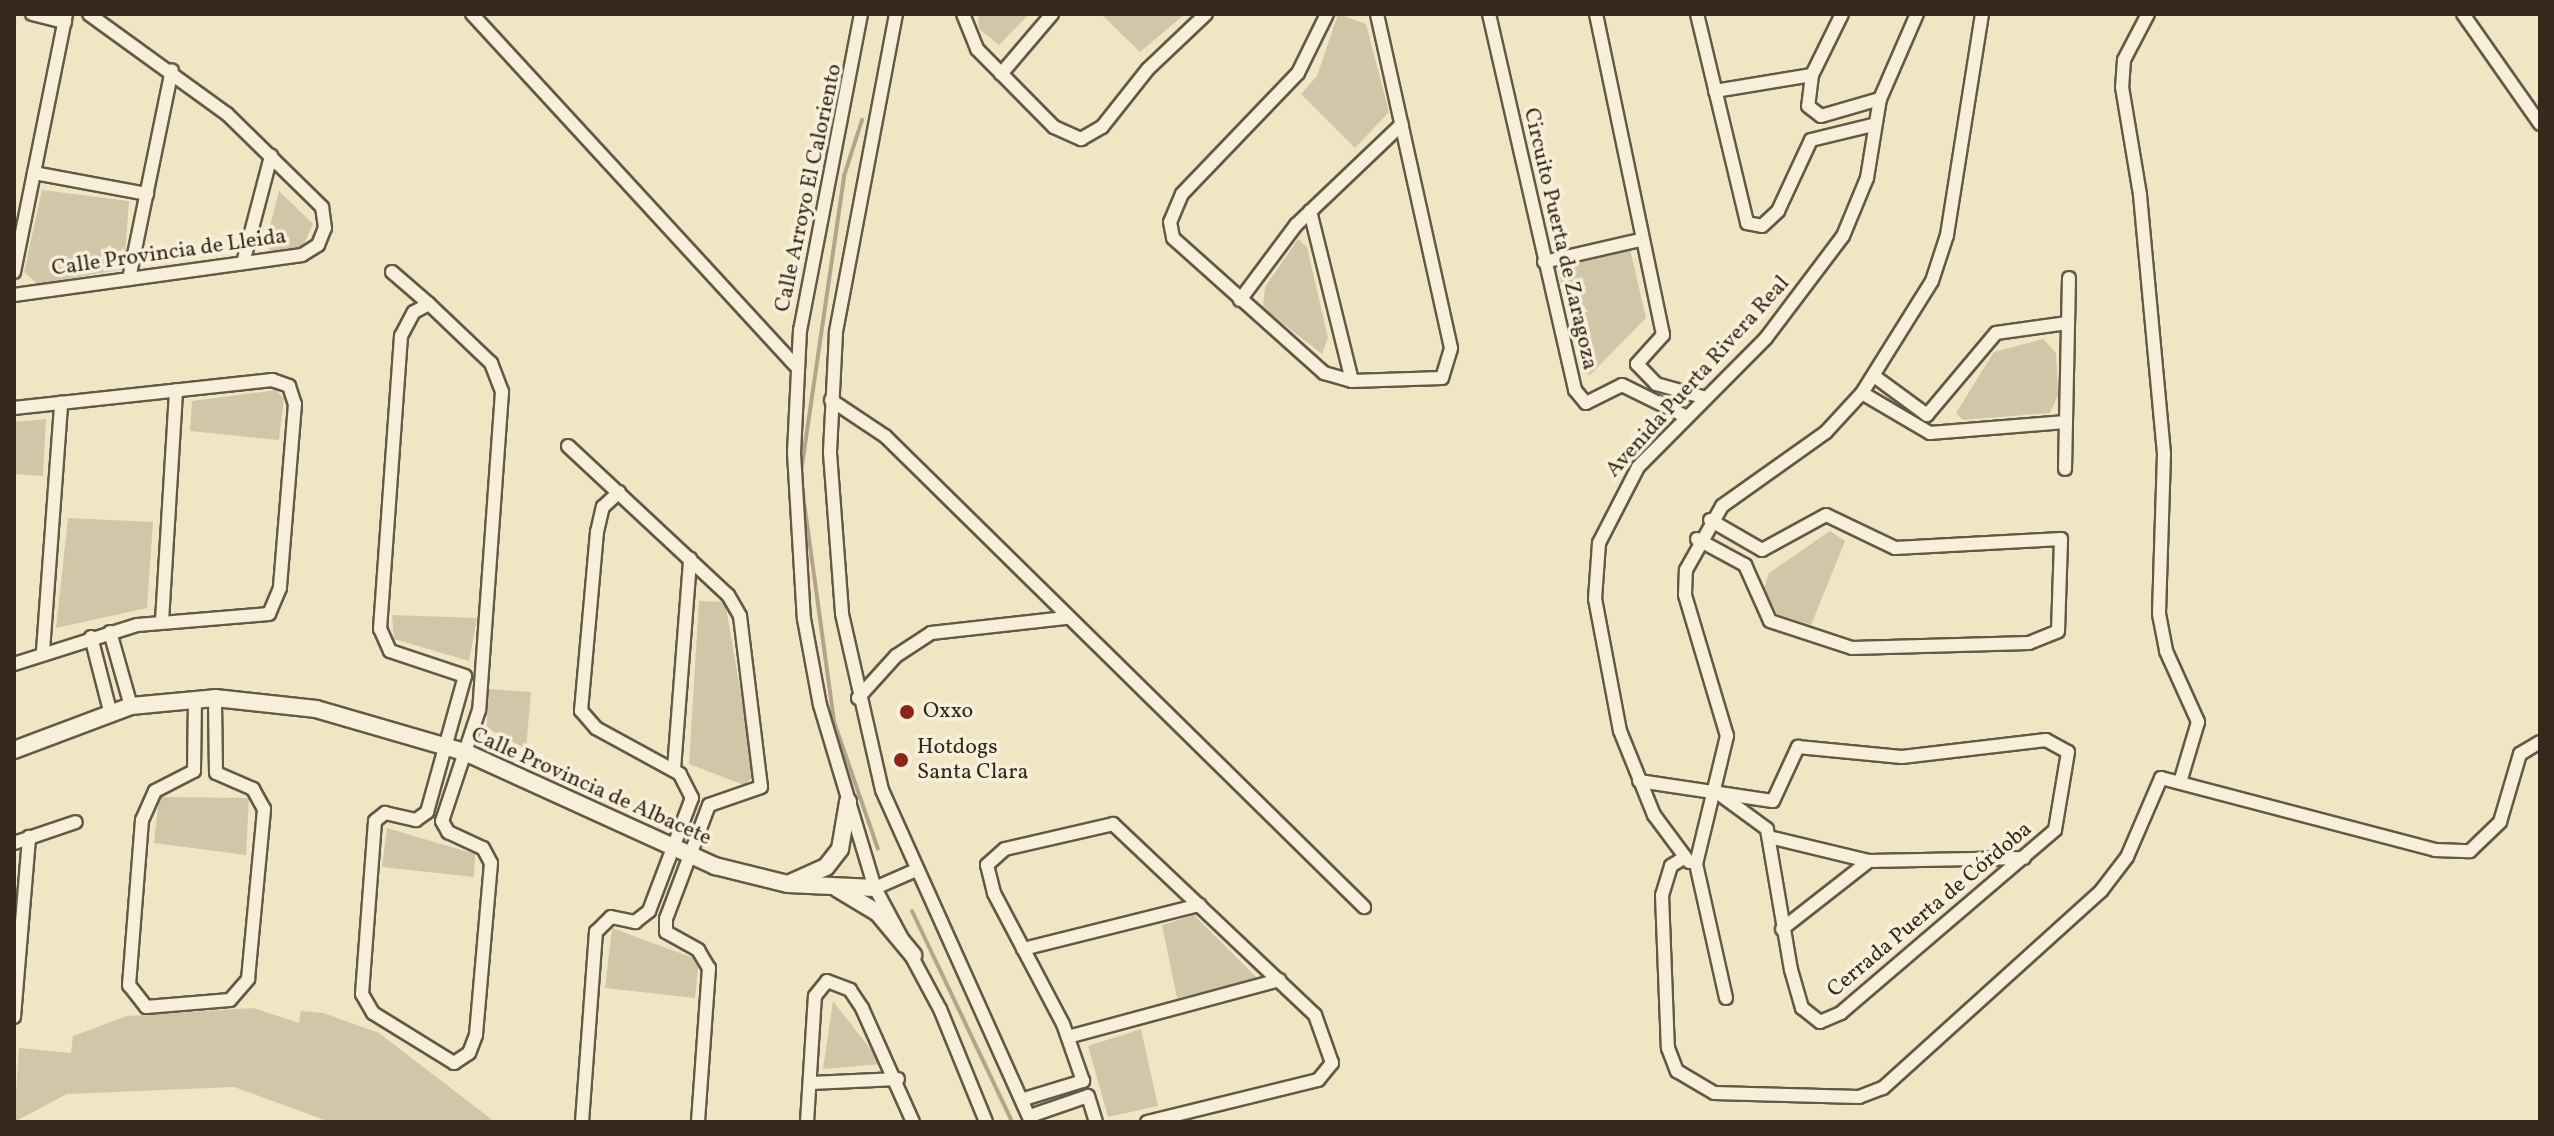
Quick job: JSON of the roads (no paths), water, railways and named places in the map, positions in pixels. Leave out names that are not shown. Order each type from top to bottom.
[{"type":"street","points":[[14,272],[66,18],[32,14]]},
{"type":"street","name":"Calle Provincia de Lleida","points":[[14,295],[309,252],[325,228],[322,207],[271,156],[172,70],[89,14]]},
{"type":"street","points":[[472,14],[797,368]]},
{"type":"street","name":"Calle Arroyo El Caloriento","points":[[861,14],[854,74],[807,277],[797,368],[804,619],[848,802],[875,888],[913,955],[986,1122]]},
{"type":"street","points":[[896,14],[889,81],[845,272],[831,400],[835,547],[858,698],[882,790],[1031,1119],[1088,1096]]},
{"type":"street","points":[[963,14],[969,39],[1001,74],[1063,134],[1090,137],[1206,14]]},
{"type":"street","points":[[1001,74],[1052,14]]},
{"type":"street","points":[[1327,14],[1298,73],[1197,175],[1170,222],[1178,246],[1324,373],[1352,381],[1442,378],[1452,360],[1377,14]]},
{"type":"street","name":"Circuito Puerta de Zaragoza","points":[[1489,14],[1544,262],[1578,398],[1586,403],[1622,385],[1687,417]]},
{"type":"street","points":[[1596,14],[1640,240],[1663,335],[1637,364],[1656,384],[1706,398]]},
{"type":"street","points":[[1697,14],[1739,206],[1754,226],[1778,211],[1811,140],[1873,125]]},
{"type":"street","points":[[1842,14],[1812,75],[1807,99],[1816,115],[1880,99]]},
{"type":"street","name":"Avenida Puerta Rivera Real","points":[[1682,859],[1639,781],[1604,652],[1595,565],[1618,495],[1687,417],[1766,338],[1843,236],[1867,178],[1873,125],[1880,99],[1917,14]]},
{"type":"street","points":[[1726,998],[1696,864],[1717,795],[1727,736],[1685,595],[1697,539],[1710,520],[1755,476],[1826,432],[1862,393],[1941,258],[1982,14]]},
{"type":"street","points":[[2148,14],[2124,60],[2122,87],[2140,195],[2164,454],[2159,614],[2166,651],[2198,722],[2181,779]]},
{"type":"street","points":[[2463,14],[2540,124]]},
{"type":"street","points":[[129,279],[172,70]]},
{"type":"street","points":[[1715,91],[1812,75]]},
{"type":"street","points":[[1240,300],[1310,211],[1402,124]]},
{"type":"street","points":[[243,263],[271,156]]},
{"type":"street","points":[[34,173],[147,194]]},
{"type":"street","points":[[1310,211],[1352,381]]},
{"type":"street","points":[[1544,262],[1640,240]]},
{"type":"street","points":[[392,272],[429,304],[501,379],[481,674],[467,753],[442,821],[448,832],[483,848],[491,863],[476,1035],[469,1053],[454,1063],[373,1013],[362,994],[375,821],[385,813],[422,817],[449,747],[465,676]]},
{"type":"street","points":[[2065,469],[2069,278]]},
{"type":"street","points":[[429,304],[414,312],[401,336],[380,629],[390,651],[465,676],[481,674]]},
{"type":"street","points":[[1874,376],[1913,411],[1932,414],[1996,333],[2067,323]]},
{"type":"street","points":[[14,408],[272,380],[289,386],[295,404],[275,608],[251,620],[162,621],[110,632],[43,651],[14,664]]},
{"type":"street","points":[[162,621],[176,390]]},
{"type":"street","points":[[1862,393],[1930,433],[2066,422]]},
{"type":"street","points":[[831,400],[885,436],[1065,618],[1364,907]]},
{"type":"street","points":[[43,651],[61,403]]},
{"type":"street","points":[[568,446],[736,606],[761,787],[713,800],[649,911],[635,922],[611,917],[596,932],[582,1122]]},
{"type":"street","points":[[619,492],[603,507],[597,532],[581,711],[596,728],[674,769],[693,791],[665,927],[698,950],[709,968],[698,1122]]},
{"type":"street","points":[[1697,539],[1745,565],[1770,621],[1852,648],[2029,643],[2058,631],[2061,539],[1895,548],[1826,515],[1762,550],[1710,520]]},
{"type":"street","points":[[674,769],[690,559]]},
{"type":"street","points":[[858,698],[896,656],[931,633],[1065,618]]},
{"type":"street","points":[[110,632],[131,706]]},
{"type":"street","points":[[91,637],[110,711]]},
{"type":"street","points":[[195,699],[194,771],[155,791],[142,820],[129,985],[146,1007],[230,1000],[248,979],[264,809],[253,789],[216,773],[215,698]]},
{"type":"street","name":"Calle Provincia de Albacete","points":[[14,750],[110,711],[131,706],[215,698],[316,709],[467,753],[681,853],[788,884],[837,889],[875,888]]},
{"type":"street","name":"Cerrada Puerta de Córdoba","points":[[1717,795],[1737,791],[1773,801],[1798,747],[1902,757],[2055,741],[2068,752],[2062,816],[2024,858],[1828,1021],[1802,1008],[1782,929],[1769,837]]},
{"type":"street","points":[[1696,864],[1682,859],[1671,866],[1662,895],[1668,1048],[1677,1071],[1714,1093],[1867,1096],[2101,891],[2127,857],[2153,786],[2161,778],[2181,779],[2435,850],[2470,851],[2500,822],[2520,754],[2540,742]]},
{"type":"street","points":[[1639,781],[1717,795],[1729,808],[1760,819],[1769,837],[1869,861],[2024,858]]},
{"type":"street","points":[[788,884],[826,867],[840,849],[848,802]]},
{"type":"street","points":[[14,843],[76,822]]},
{"type":"street","points":[[1096,1122],[1068,1037],[988,880],[991,858],[1105,823],[1126,830],[1279,980],[1325,1029],[1332,1063],[1325,1076],[1147,1122]]},
{"type":"street","points":[[14,1017],[29,837]]},
{"type":"street","points":[[1782,929],[1869,861]]},
{"type":"street","points":[[875,888],[916,870]]},
{"type":"street","points":[[837,889],[878,913],[913,955]]},
{"type":"street","points":[[1023,949],[1200,905]]},
{"type":"street","points":[[1068,1037],[1279,980]]},
{"type":"street","points":[[807,1122],[815,996],[827,981],[850,990],[898,1079],[913,1122]]},
{"type":"street","points":[[811,1083],[898,1079]]},
{"type":"street","points":[[1024,1099],[1083,1081]]},
{"type":"waterway","points":[[801,472],[844,176],[862,120]]},
{"type":"waterway","points":[[801,480],[834,722],[878,849]]},
{"type":"waterway","points":[[912,911],[1012,1122]]},
{"type":"place","name":"Oxxo","points":[[907,712]]},
{"type":"place","name":"Hotdogs Santa Clara","points":[[901,760]]}]
